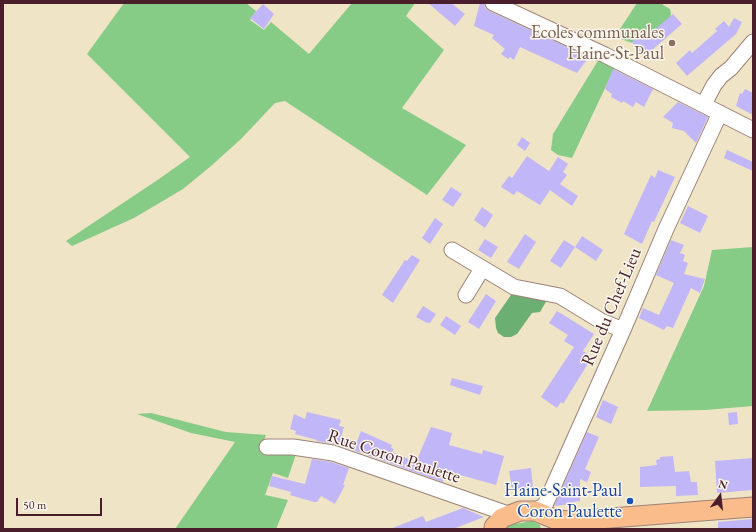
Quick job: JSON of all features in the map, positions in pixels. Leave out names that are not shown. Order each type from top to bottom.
[{"type":"main road","points":[[491,528],[508,514],[520,511],[547,522],[753,507]]},
{"type":"street","points":[[493,3],[605,55],[753,130]]},
{"type":"street","name":"Rue du Chef-Lieu","points":[[547,522],[545,505],[624,330],[666,229],[712,109],[714,85],[753,42]]},
{"type":"street","points":[[452,250],[514,287],[560,296],[601,321],[624,330]]},
{"type":"street","points":[[466,295],[482,269]]},
{"type":"street","name":"Rue Coron Paulette","points":[[267,446],[293,447],[332,453],[508,514]]},
{"type":"green space","points":[[124,3],[246,3],[256,11],[250,20],[264,30],[271,22],[309,54],[352,3],[415,3],[406,16],[444,50],[402,108],[466,145],[427,195],[285,101],[275,103],[241,139],[183,189],[134,218],[72,246],[66,241],[190,157],[87,54]]},
{"type":"green space","points":[[637,3],[663,3],[663,5],[670,9],[671,14],[670,19],[641,43],[635,44],[621,39],[618,32]]},
{"type":"green space","points":[[599,59],[615,67],[572,158],[558,155],[551,150],[553,134]]},
{"type":"green space","points":[[753,247],[753,406],[705,410],[647,411],[704,286],[712,250]]},
{"type":"green space","points":[[513,292],[547,300],[540,312],[532,313],[517,334],[511,337],[504,337],[498,333],[495,318]]},
{"type":"green space","points":[[151,413],[226,432],[266,435],[264,440],[298,448],[288,478],[273,473],[265,495],[288,500],[276,529],[175,529],[235,442],[191,433],[137,414]]},
{"type":"green space","points":[[532,521],[540,525],[541,529],[504,529],[509,525]]},
{"type":"building","points":[[428,3],[451,3],[465,14],[455,26]]},
{"type":"building","points":[[480,3],[484,3],[485,8],[489,11],[589,57],[577,73],[520,47],[514,60],[510,57],[508,59],[501,54],[505,49],[492,38],[494,35],[474,26]]},
{"type":"building","points":[[263,4],[274,14],[264,29],[250,18]]},
{"type":"building","points":[[673,14],[682,24],[644,57],[632,42],[641,34],[644,39]]},
{"type":"building","points":[[734,18],[742,22],[736,34],[687,76],[676,63],[690,50],[692,53],[717,31],[715,29],[724,21],[729,27]]},
{"type":"building","points":[[613,69],[653,89],[644,107],[636,102],[633,107],[623,101],[622,103],[611,97],[612,94],[605,89]]},
{"type":"building","points":[[745,89],[753,93],[753,115],[736,106],[740,93],[742,94]]},
{"type":"building","points":[[678,102],[708,117],[696,143],[684,131],[672,128],[673,123],[663,117]]},
{"type":"building","points":[[522,137],[530,143],[525,151],[517,145]]},
{"type":"building","points":[[727,150],[753,162],[753,171],[724,158]]},
{"type":"building","points":[[527,156],[549,171],[558,157],[568,164],[563,172],[567,175],[560,184],[578,196],[572,206],[550,190],[540,205],[517,191],[514,195],[501,187],[509,176],[512,178]]},
{"type":"building","points":[[658,170],[675,177],[642,244],[624,234],[651,175],[655,178]]},
{"type":"building","points":[[451,187],[462,194],[453,207],[442,200]]},
{"type":"building","points":[[688,206],[708,216],[700,233],[680,223]]},
{"type":"building","points":[[482,207],[493,215],[485,228],[474,220]]},
{"type":"building","points":[[435,218],[443,224],[430,244],[422,238]]},
{"type":"building","points":[[525,234],[536,242],[519,269],[507,262]]},
{"type":"building","points":[[582,236],[603,250],[596,261],[575,247]]},
{"type":"building","points":[[485,239],[498,247],[491,258],[478,250]]},
{"type":"building","points":[[564,240],[575,247],[561,268],[550,261]]},
{"type":"building","points":[[671,240],[684,245],[680,253],[685,255],[683,261],[688,263],[684,274],[705,279],[700,293],[691,288],[673,328],[667,326],[664,330],[639,318],[643,308],[659,315],[674,283],[656,275]]},
{"type":"building","points":[[412,255],[420,260],[393,303],[382,295],[405,260],[407,261]]},
{"type":"building","points":[[486,294],[496,301],[479,329],[468,322]]},
{"type":"building","points":[[423,306],[436,314],[430,323],[416,317]]},
{"type":"building","points":[[557,311],[594,334],[583,351],[592,357],[563,404],[561,402],[557,408],[541,397],[574,347],[564,341],[568,335],[549,323]]},
{"type":"building","points":[[446,316],[461,326],[455,335],[440,325]]},
{"type":"building","points":[[452,378],[483,386],[480,395],[450,385]]},
{"type":"building","points":[[603,400],[618,407],[611,424],[596,417]]},
{"type":"building","points":[[307,412],[341,420],[339,426],[344,427],[341,437],[357,442],[361,431],[392,445],[391,448],[394,449],[392,452],[416,462],[431,427],[452,433],[449,445],[482,454],[483,450],[504,456],[496,485],[446,471],[443,482],[336,444],[316,441],[317,440],[295,434],[296,431],[290,429],[294,414],[305,419]]},
{"type":"building","points":[[737,412],[738,424],[729,425],[728,413]]},
{"type":"building","points":[[587,432],[599,437],[585,469],[591,472],[587,482],[580,479],[580,501],[573,502],[573,504],[554,506]]},
{"type":"building","points":[[673,456],[675,472],[689,471],[691,482],[697,482],[698,495],[676,496],[676,486],[640,487],[640,467],[657,465],[656,460],[660,459],[660,457]]},
{"type":"building","points":[[753,458],[753,490],[717,493],[715,461]]},
{"type":"building","points":[[312,459],[331,462],[349,468],[343,485],[345,485],[335,504],[321,496],[317,502],[314,502],[290,495],[291,492],[269,486],[272,476],[305,484]]},
{"type":"building","points":[[531,468],[533,487],[512,489],[509,471]]},
{"type":"building","points":[[463,508],[484,517],[453,529],[390,529],[423,516],[426,522]]},
{"type":"building","points":[[753,519],[753,529],[718,529],[718,522]]},
{"type":"place","name":"Ecoles communales Haine-St-Paul","points":[[672,43]]},
{"type":"place","name":"Haine-Saint-Paul Coron Paulette","points":[[630,501]]}]
